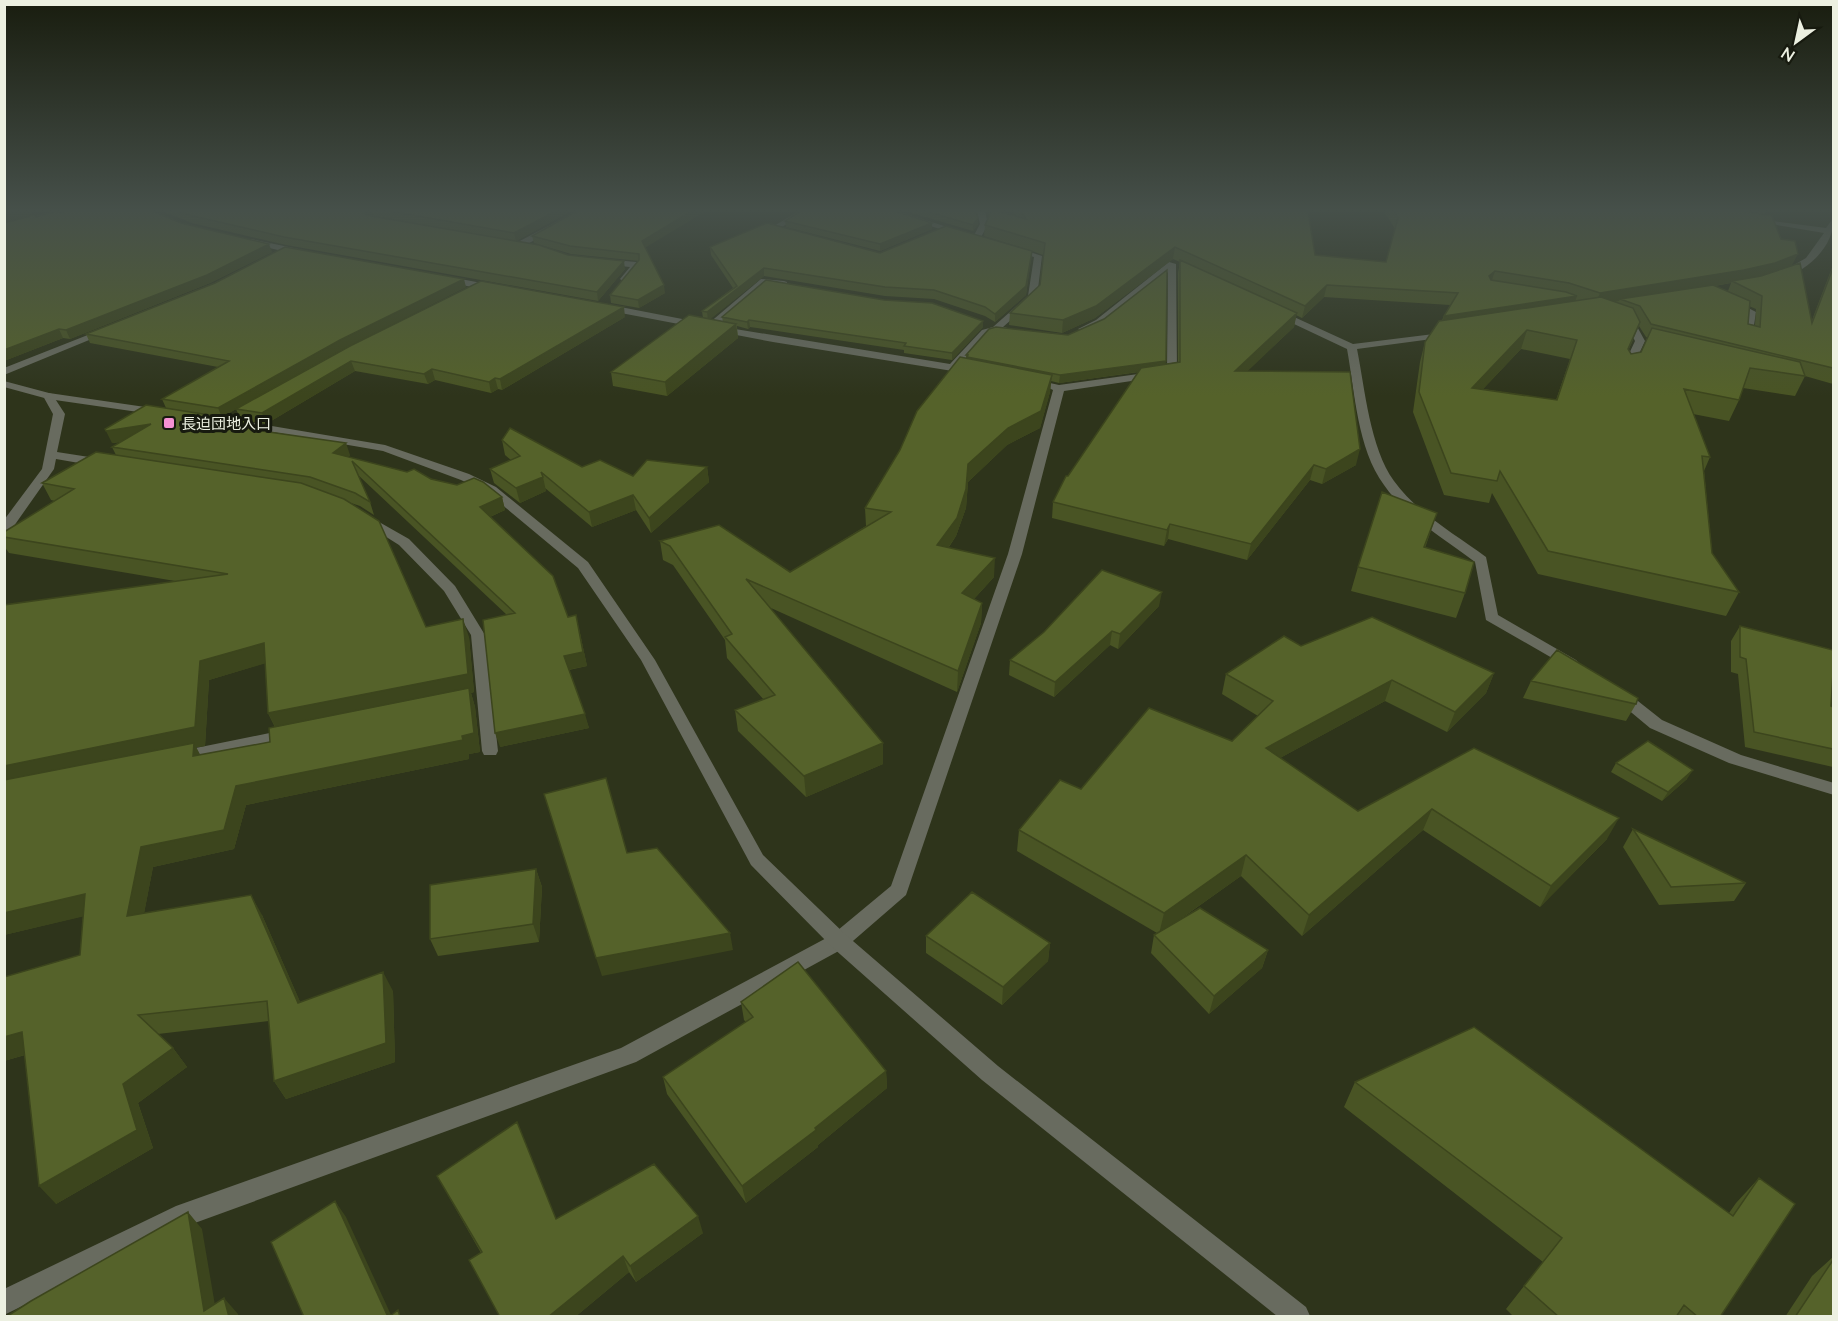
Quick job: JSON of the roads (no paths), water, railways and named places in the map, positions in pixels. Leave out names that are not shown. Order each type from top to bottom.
[{"type":"street","points":[[615,290],[630,273]]},
{"type":"street","points":[[996,329],[1032,297],[1035,273]]},
{"type":"street","points":[[1072,334],[1098,322],[1167,273]]},
{"type":"street","points":[[1038,384],[1059,388],[1172,372],[1176,273]]},
{"type":"street","points":[[1775,279],[1790,273]]},
{"type":"street","points":[[434,278],[502,290]]},
{"type":"street","points":[[711,326],[764,281],[797,286]]},
{"type":"street","points":[[461,296],[480,286]]},
{"type":"street","points":[[1720,297],[1751,312],[1749,336]]},
{"type":"street","points":[[601,306],[608,298]]},
{"type":"street","points":[[590,305],[773,339],[985,373]]},
{"type":"street","points":[[1268,308],[1352,347],[1458,332]]},
{"type":"street","points":[[1612,317],[1631,323],[1640,341],[1652,344]]},
{"type":"street","points":[[981,320],[996,329]]},
{"type":"street","points":[[4,372],[115,327]]},
{"type":"street","points":[[953,367],[985,332],[996,329],[1018,332]]},
{"type":"street","points":[[1628,369],[1640,341]]},
{"type":"street","points":[[1352,347],[1369,433],[1382,474],[1404,500],[1481,560],[1491,617],[1588,673]]},
{"type":"street","points":[[4,384],[48,396],[171,414]]},
{"type":"street","points":[[4,1303],[176,1218],[628,1055],[839,942],[899,890],[1015,554],[1059,388]]},
{"type":"street","points":[[4,530],[48,469],[58,414],[48,396]]},
{"type":"street","points":[[237,423],[385,448],[465,477],[492,490],[583,565],[648,660],[757,860],[839,942],[990,1073],[1297,1317]]},
{"type":"street","points":[[50,454],[121,465]]},
{"type":"street","points":[[355,511],[404,542],[450,588],[478,636],[479,698],[490,751]]},
{"type":"street","points":[[1608,684],[1656,724],[1735,759],[1833,789]]},
{"type":"street","points":[[164,760],[302,733]]},
{"type":"place","name":"長迫団地入口","points":[[169,423]]}]
